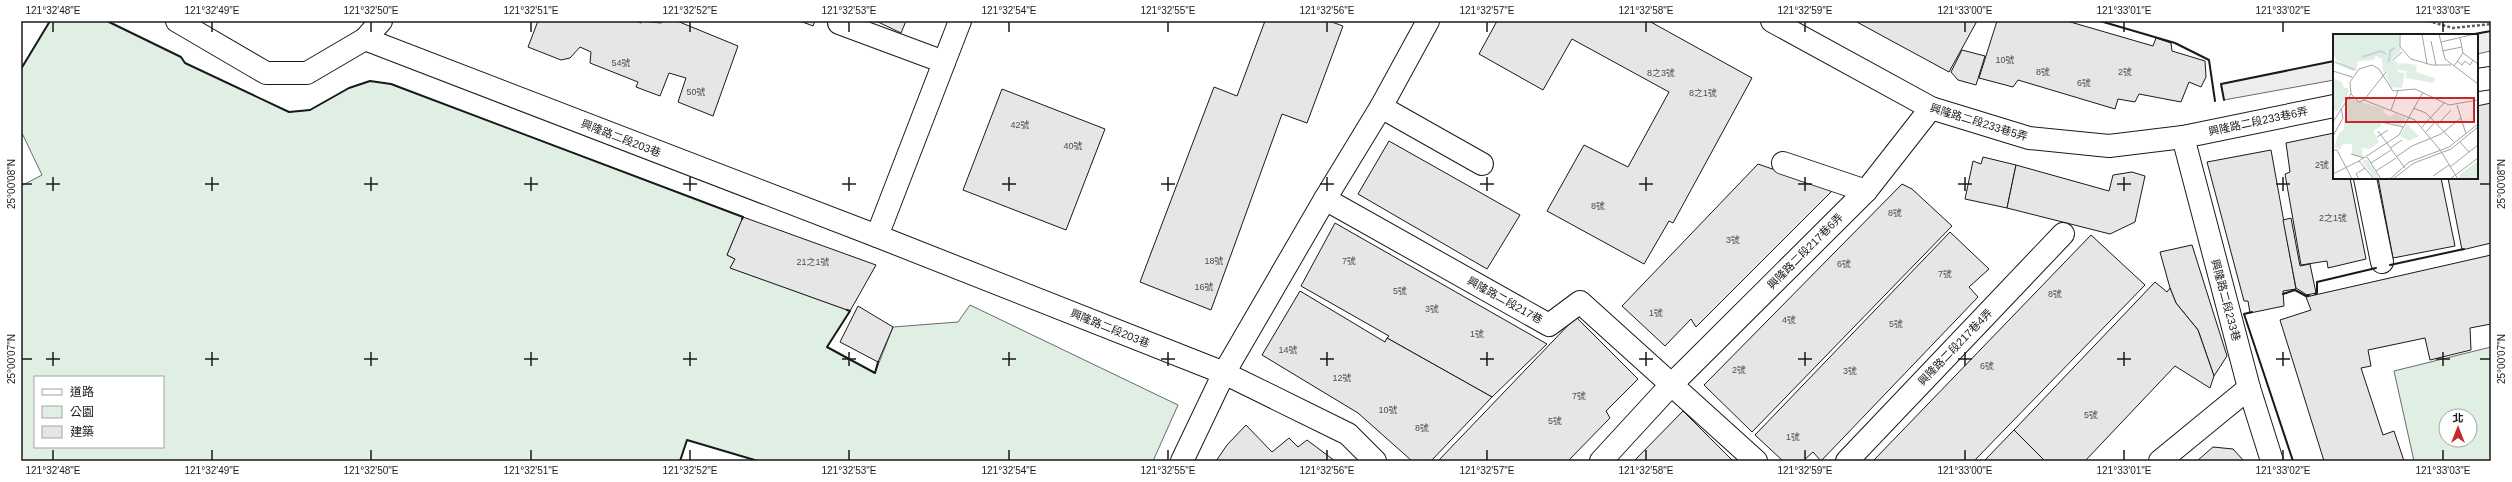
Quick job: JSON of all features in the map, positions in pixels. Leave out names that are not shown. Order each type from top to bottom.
[{"type":"street","points":[[177,21],[266,74],[307,74],[365,40],[381,21]]},
{"type":"street","points":[[877,236],[960,21]]},
{"type":"street","points":[[1182,461],[1224,373],[1325,199],[1381,108],[1428,21]]},
{"type":"street","name":"興隆路二段233巷5弄","points":[[1772,21],[1931,108],[2029,138],[2109,146],[2183,137]]},
{"type":"street","points":[[839,23],[944,62]]},
{"type":"street","name":"興隆路二段203巷","points":[[365,40],[877,236],[1224,373],[1348,434],[1374,461]]},
{"type":"street","points":[[2478,80],[2491,78]]},
{"type":"street","name":"興隆路二段233巷6弄","points":[[2183,137],[2333,106]]},
{"type":"street","points":[[1381,108],[1482,164]]},
{"type":"street","name":"興隆路二段217巷6弄","points":[[1601,461],[1670,386],[1866,191],[1931,108]]},
{"type":"street","name":"興隆路二段233巷","points":[[2183,137],[2249,388],[2272,461]]},
{"type":"street","points":[[1784,164],[1866,191]]},
{"type":"street","points":[[2365,179],[2382,262]]},
{"type":"street","name":"興隆路二段217巷","points":[[1325,199],[1549,325],[1580,302],[1670,386],[1756,461]]},
{"type":"street","name":"興隆路二段217巷4弄","points":[[1847,461],[2063,234]]},
{"type":"street","points":[[2160,461],[2249,388]]},
{"type":"path","points":[[2428,21],[2453,28],[2491,24]]},
{"type":"green space","points":[[50,21],[107,21],[181,57],[185,63],[289,112],[310,110],[349,88],[370,81],[391,84],[743,217],[727,255],[735,259],[731,268],[850,311],[827,347],[875,373],[893,327],[958,322],[970,305],[1178,405],[1153,461],[758,461],[687,440],[680,461],[21,461],[21,186],[42,175],[21,131],[21,69]]},
{"type":"green space","points":[[2491,347],[2491,461],[2414,461],[2394,371]]},
{"type":"shaded area","points":[[2491,31],[2491,51],[2478,54],[2478,34],[2474,34]]},
{"type":"shaded area","points":[[2333,61],[2333,80],[2224,100],[2221,84]]},
{"type":"building","points":[[538,21],[636,21],[641,23],[642,21],[661,23],[663,21],[677,21],[738,46],[713,116],[678,102],[686,78],[669,73],[660,96],[636,87],[638,82],[590,63],[591,52],[580,47],[570,58],[561,60],[528,47]]},
{"type":"building","points":[[800,21],[815,21],[813,26]]},
{"type":"building","points":[[876,21],[906,21],[901,33]]},
{"type":"building","points":[[1265,21],[1329,21],[1343,26],[1307,123],[1282,114],[1211,310],[1140,282],[1214,87],[1237,96]]},
{"type":"building","points":[[1497,21],[1649,21],[1752,78],[1673,223],[1669,221],[1644,264],[1547,211],[1584,145],[1628,167],[1669,92],[1572,39],[1543,90],[1479,54]]},
{"type":"building","points":[[1855,21],[1977,21],[1949,72]]},
{"type":"building","points":[[1997,21],[2067,21],[2153,46],[2156,38],[2171,43],[2172,51],[2205,61],[2206,77],[2201,87],[2189,82],[2181,102],[2139,94],[2135,102],[2118,99],[2115,109],[2018,80],[2013,87],[1979,78]]},
{"type":"building","points":[[1962,50],[1985,56],[1976,85],[1958,80],[1951,72]]},
{"type":"building","points":[[1002,89],[1105,129],[1066,230],[963,190]]},
{"type":"building","points":[[2491,103],[2491,243],[2462,250],[2448,179],[2478,179],[2478,106]]},
{"type":"building","points":[[2333,133],[2333,179],[2350,179],[2366,259],[2328,268],[2327,261],[2301,265],[2285,174],[2290,172],[2286,143]]},
{"type":"building","points":[[1389,141],[1520,215],[1487,269],[1358,194]]},
{"type":"building","points":[[2271,150],[2296,289],[2283,291],[2284,306],[2250,313],[2248,301],[2244,301],[2207,162]]},
{"type":"building","points":[[1983,157],[2016,165],[2007,208],[1965,199],[1973,161],[1981,164]]},
{"type":"building","points":[[1758,164],[1833,190],[1696,327],[1691,319],[1665,346],[1622,306]]},
{"type":"building","points":[[2016,165],[2109,191],[2113,175],[2132,172],[2145,176],[2135,222],[2110,234],[2007,208]]},
{"type":"building","points":[[2378,179],[2441,179],[2455,246],[2393,258]]},
{"type":"building","points":[[1902,184],[1912,189],[1952,226],[1752,432],[1704,385]]},
{"type":"building","points":[[743,217],[876,265],[850,311],[730,268],[735,259],[727,255]]},
{"type":"building","points":[[2291,218],[2300,266],[2310,264],[2316,293],[2307,295],[2296,288],[2283,220]]},
{"type":"building","points":[[1335,223],[1547,344],[1492,397],[1387,338],[1389,336],[1301,286]]},
{"type":"building","points":[[1950,232],[1989,269],[1969,287],[1978,297],[1821,461],[1813,452],[1803,461],[1783,461],[1755,435]]},
{"type":"building","points":[[2091,235],[2145,285],[1974,461],[1873,461]]},
{"type":"building","points":[[2192,245],[2227,356],[2214,376],[2198,330],[2176,303],[2170,288],[2160,252]]},
{"type":"building","points":[[2491,255],[2491,324],[2470,328],[2471,350],[2430,360],[2425,338],[2368,350],[2371,366],[2361,368],[2383,435],[2394,431],[2404,461],[2324,461],[2280,320],[2311,310],[2306,297]]},
{"type":"building","points":[[2155,282],[2167,292],[2170,288],[2176,303],[2198,330],[2214,376],[2210,388],[2175,366],[2085,461],[2045,461],[2014,430]]},
{"type":"building","points":[[1300,291],[1385,342],[1387,338],[1492,397],[1431,461],[1412,461],[1358,413],[1262,355]]},
{"type":"building","points":[[858,306],[893,327],[878,362],[840,342]]},
{"type":"building","points":[[1576,317],[1638,379],[1606,411],[1610,418],[1568,461],[1438,461]]},
{"type":"building","points":[[1683,411],[1733,461],[1634,461]]},
{"type":"building","points":[[1246,425],[1272,452],[1289,438],[1298,447],[1307,440],[1335,461],[1216,461],[1227,445]]},
{"type":"building","points":[[2014,430],[2045,461],[1984,461]]},
{"type":"building","points":[[2213,447],[2233,449],[2244,461],[2197,461]]},
{"type":"wall","points":[[21,69],[50,21]]},
{"type":"wall","points":[[107,21],[181,57],[185,63],[289,112],[310,110],[349,88],[370,81],[391,84],[743,217],[742,219]]},
{"type":"wall","points":[[2100,21],[2175,43],[2209,60],[2215,101]]},
{"type":"wall","points":[[2474,34],[2491,31]]},
{"type":"wall","points":[[2224,100],[2221,84],[2333,61]]},
{"type":"wall","points":[[2390,265],[2464,249]]},
{"type":"wall","points":[[2315,294],[2317,293],[2317,282],[2376,268]]},
{"type":"wall","points":[[2283,294],[2295,290],[2306,296],[2309,295]]},
{"type":"wall","points":[[847,310],[850,311],[827,347],[875,373],[878,362]]},
{"type":"wall","points":[[2252,312],[2244,314],[2293,461]]},
{"type":"wall","points":[[680,461],[687,440],[758,461]]}]
